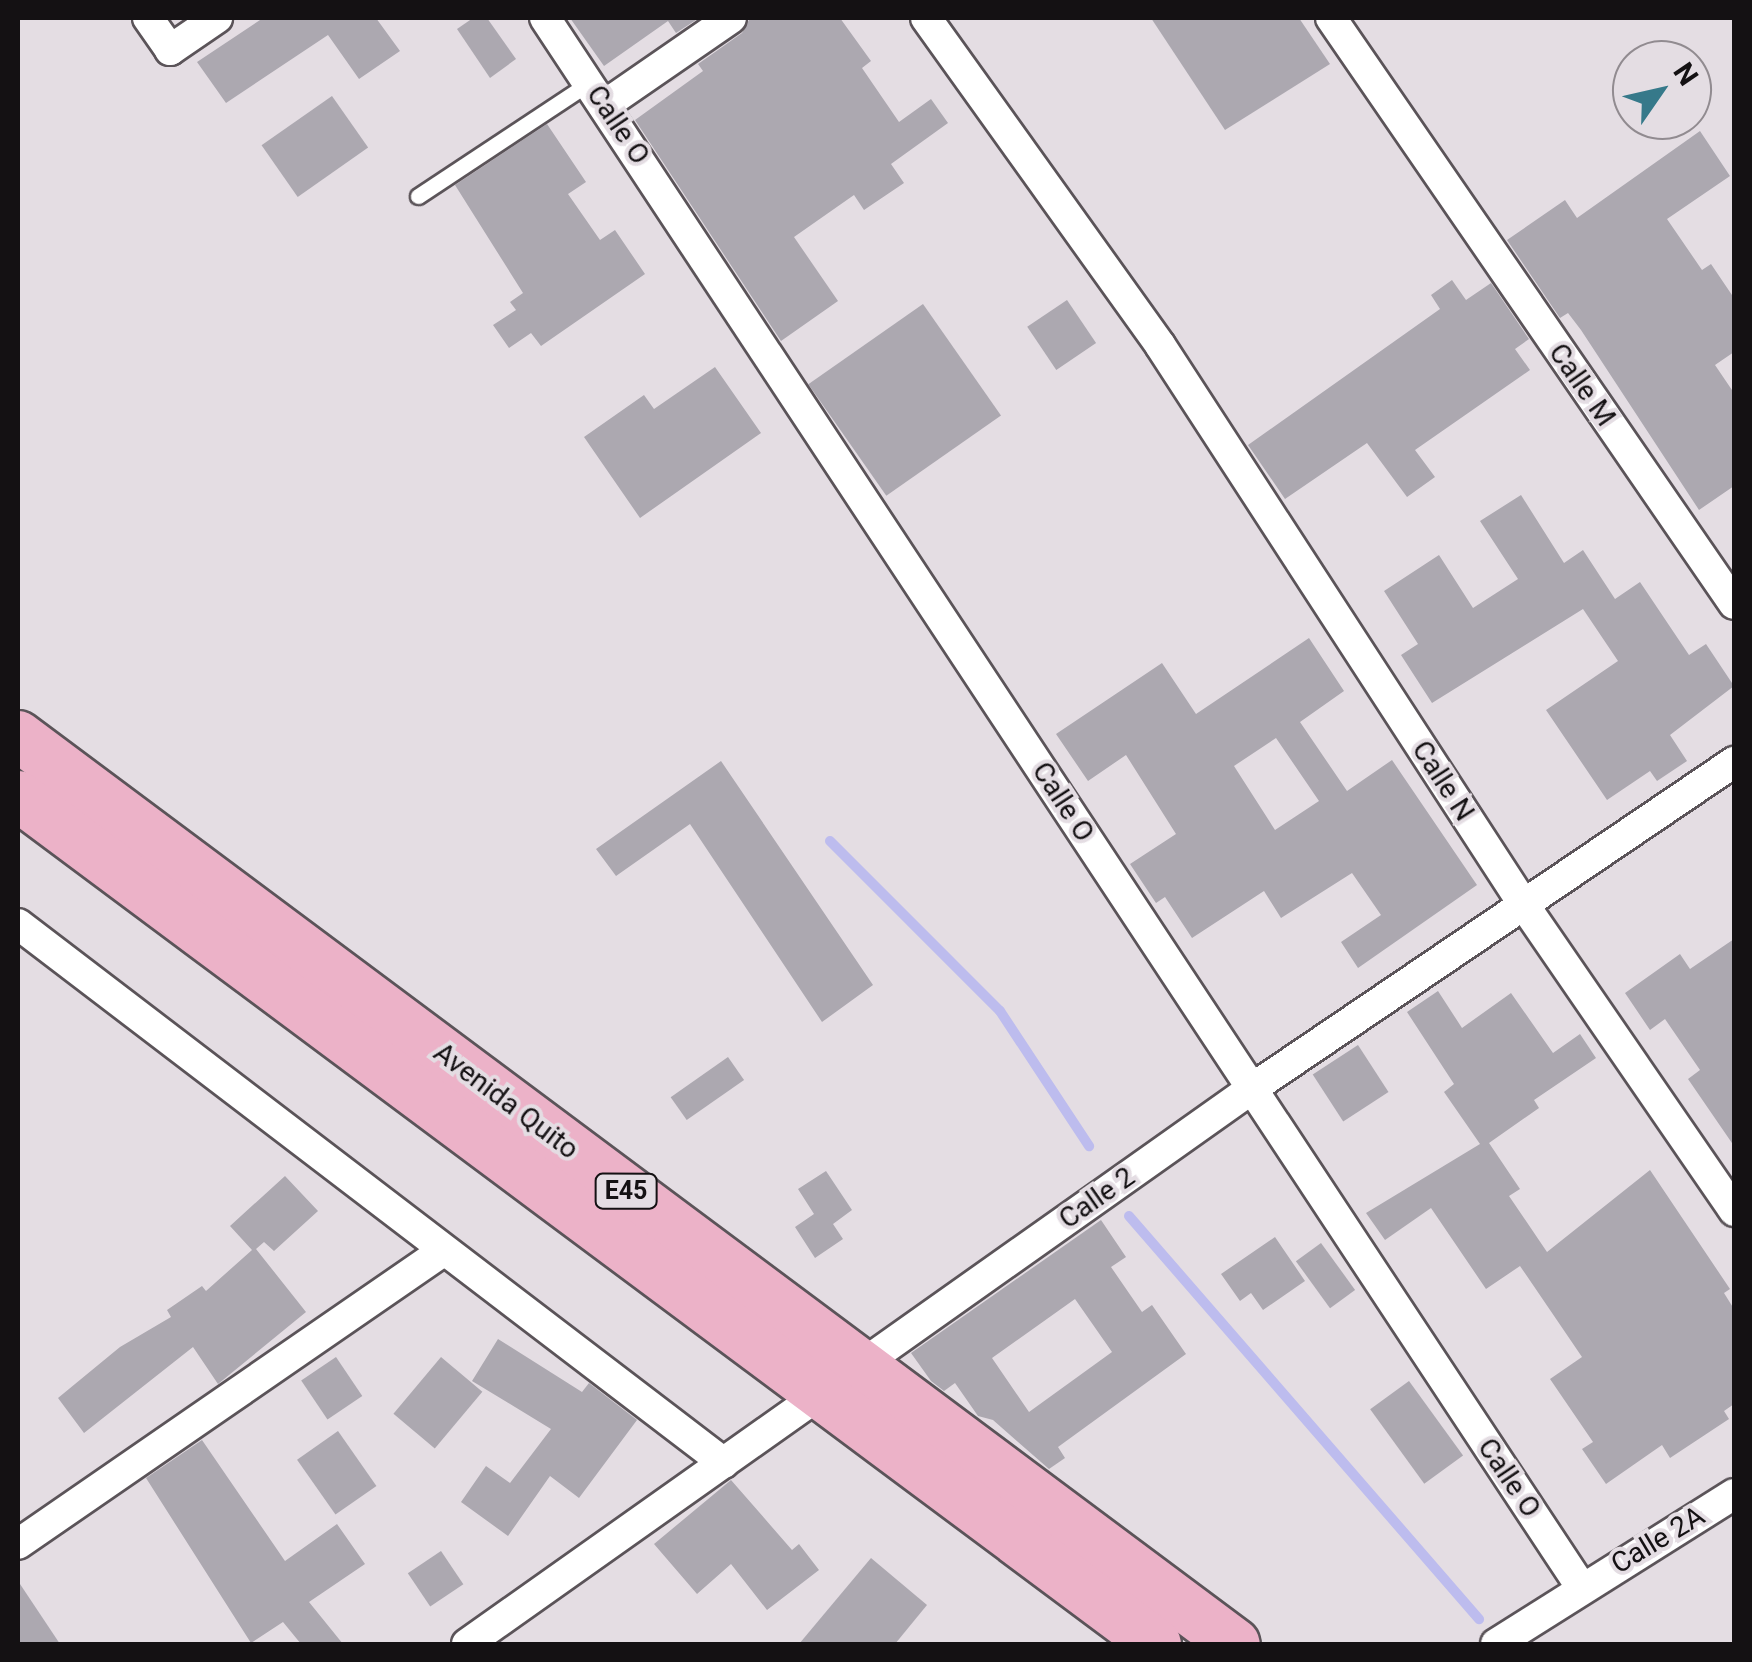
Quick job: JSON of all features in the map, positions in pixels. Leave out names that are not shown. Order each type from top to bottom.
[{"type":"highway","name":"Avenida Quito","points":[[18,736],[841,1376],[1156,1644]]},
{"type":"highway","name":"Avenida Quito","points":[[18,796],[841,1376],[1236,1644]]},
{"type":"street","points":[[148,18],[170,50],[217,18]]},
{"type":"street","name":"Calle O","points":[[545,18],[1581,1587]]},
{"type":"street","points":[[597,94],[731,18]]},
{"type":"street","name":"Calle N","points":[[926,18],[1160,345],[1522,902],[1734,1211]]},
{"type":"street","name":"Calle M","points":[[1331,18],[1734,604]]},
{"type":"street","name":"Calle 2","points":[[467,1644],[1250,1090],[1522,902],[1734,762]]},
{"type":"street","points":[[18,924],[724,1463]]},
{"type":"street","points":[[18,1544],[443,1251]]},
{"type":"street","name":"Calle 2A","points":[[1496,1644],[1734,1494]]},
{"type":"lane","points":[[418,196],[597,94]]},
{"type":"building","points":[[263,18],[376,18],[400,51],[359,79],[328,35],[226,103],[197,62]]},
{"type":"building","points":[[473,18],[487,18],[516,59],[490,78],[457,29]]},
{"type":"building","points":[[570,18],[699,18],[676,33],[668,21],[604,66]]},
{"type":"building","points":[[750,18],[840,18],[871,61],[862,68],[899,122],[931,99],[948,123],[891,164],[904,183],[864,210],[854,195],[794,237],[838,301],[781,341],[635,120],[703,71],[698,64],[742,33]]},
{"type":"building","points":[[1151,18],[1299,18],[1330,64],[1225,130]]},
{"type":"building","points":[[332,96],[368,148],[298,197],[262,145]]},
{"type":"building","points":[[547,124],[586,182],[568,194],[600,240],[615,230],[645,274],[541,346],[531,333],[509,348],[493,325],[516,310],[510,302],[523,293],[455,185]]},
{"type":"building","points":[[1687,140],[1706,140],[1730,176],[1667,219],[1702,270],[1711,264],[1734,298],[1734,352],[1715,365],[1734,393],[1734,486],[1699,510],[1581,330],[1568,313],[1560,318],[1507,240],[1565,200],[1577,218]]},
{"type":"building","points":[[1452,280],[1466,300],[1491,283],[1529,339],[1515,349],[1530,370],[1415,450],[1435,477],[1407,497],[1367,443],[1285,499],[1248,445],[1440,309],[1431,295]]},
{"type":"building","points":[[1067,300],[1096,343],[1056,370],[1027,327]]},
{"type":"building","points":[[923,304],[1001,415],[886,496],[808,384]]},
{"type":"building","points":[[715,367],[761,433],[640,518],[584,437],[644,395],[654,409]]},
{"type":"building","points":[[1521,495],[1564,563],[1583,550],[1615,599],[1640,582],[1689,655],[1706,644],[1734,686],[1670,735],[1687,761],[1657,781],[1650,771],[1607,800],[1546,710],[1618,661],[1583,609],[1432,703],[1401,655],[1418,644],[1384,591],[1439,555],[1473,608],[1518,579],[1480,521]]},
{"type":"building","points":[[1309,638],[1344,691],[1300,722],[1347,791],[1392,760],[1477,885],[1358,968],[1341,942],[1381,915],[1352,873],[1281,918],[1264,891],[1192,938],[1165,897],[1156,903],[1130,864],[1176,834],[1126,755],[1088,781],[1056,734],[1162,663],[1196,714]],"holes":[[[1276,738],[1319,801],[1275,830],[1234,766]]]},
{"type":"building","points":[[721,761],[873,985],[822,1022],[690,824],[616,876],[596,849]]},
{"type":"building","points":[[1734,939],[1734,1146],[1688,1079],[1700,1070],[1665,1019],[1650,1030],[1625,993],[1680,954],[1690,969]]},
{"type":"building","points":[[1438,991],[1462,1028],[1511,993],[1553,1053],[1580,1034],[1596,1058],[1534,1100],[1539,1108],[1489,1143],[1520,1189],[1509,1196],[1547,1252],[1650,1170],[1730,1289],[1724,1293],[1734,1309],[1734,1404],[1724,1411],[1729,1419],[1670,1458],[1662,1445],[1606,1484],[1582,1449],[1593,1442],[1550,1379],[1582,1357],[1520,1266],[1486,1289],[1431,1208],[1385,1240],[1366,1213],[1480,1144],[1444,1092],[1454,1084],[1407,1012]]},
{"type":"building","points":[[1358,1045],[1388,1092],[1343,1121],[1313,1074]]},
{"type":"building","points":[[728,1057],[744,1080],[687,1120],[671,1097]]},
{"type":"building","points":[[826,1171],[852,1210],[833,1224],[843,1239],[815,1258],[795,1227],[814,1214],[798,1189]]},
{"type":"building","points":[[285,1176],[318,1211],[274,1251],[264,1242],[256,1249],[306,1312],[218,1384],[193,1347],[84,1433],[58,1398],[120,1347],[171,1317],[167,1310],[202,1286],[206,1291],[252,1250],[230,1226]]},
{"type":"building","points":[[1101,1220],[1126,1257],[1111,1267],[1142,1312],[1152,1305],[1186,1354],[1058,1447],[1065,1458],[1049,1469],[993,1420],[978,1416],[955,1383],[944,1391],[931,1381],[911,1353]],"holes":[[[1075,1299],[1112,1352],[1029,1412],[992,1358]]]},
{"type":"building","points":[[1275,1237],[1305,1281],[1263,1310],[1251,1293],[1240,1301],[1221,1274]]},
{"type":"building","points":[[1321,1243],[1355,1290],[1330,1308],[1296,1261]]},
{"type":"building","points":[[498,1339],[582,1392],[589,1383],[637,1420],[579,1498],[550,1476],[508,1536],[461,1502],[486,1466],[510,1483],[551,1429],[472,1381]]},
{"type":"building","points":[[336,1357],[362,1396],[327,1419],[301,1380]]},
{"type":"building","points":[[441,1357],[482,1392],[435,1448],[393,1414]]},
{"type":"building","points":[[1409,1381],[1463,1455],[1424,1484],[1370,1409]]},
{"type":"building","points":[[338,1431],[376,1486],[335,1515],[297,1460]]},
{"type":"building","points":[[202,1440],[285,1561],[337,1524],[365,1564],[309,1602],[343,1644],[301,1644],[283,1622],[251,1643],[146,1478]]},
{"type":"building","points":[[731,1480],[792,1550],[799,1544],[819,1570],[767,1610],[731,1564],[697,1594],[654,1544]]},
{"type":"building","points":[[441,1551],[463,1584],[430,1607],[408,1573]]},
{"type":"building","points":[[871,1558],[927,1605],[895,1644],[799,1644]]},
{"type":"building","points":[[18,1581],[60,1644],[18,1644]]},
{"type":"waterway","points":[[830,841],[1000,1011],[1089,1146]]},
{"type":"waterway","points":[[1129,1216],[1479,1619]]}]
